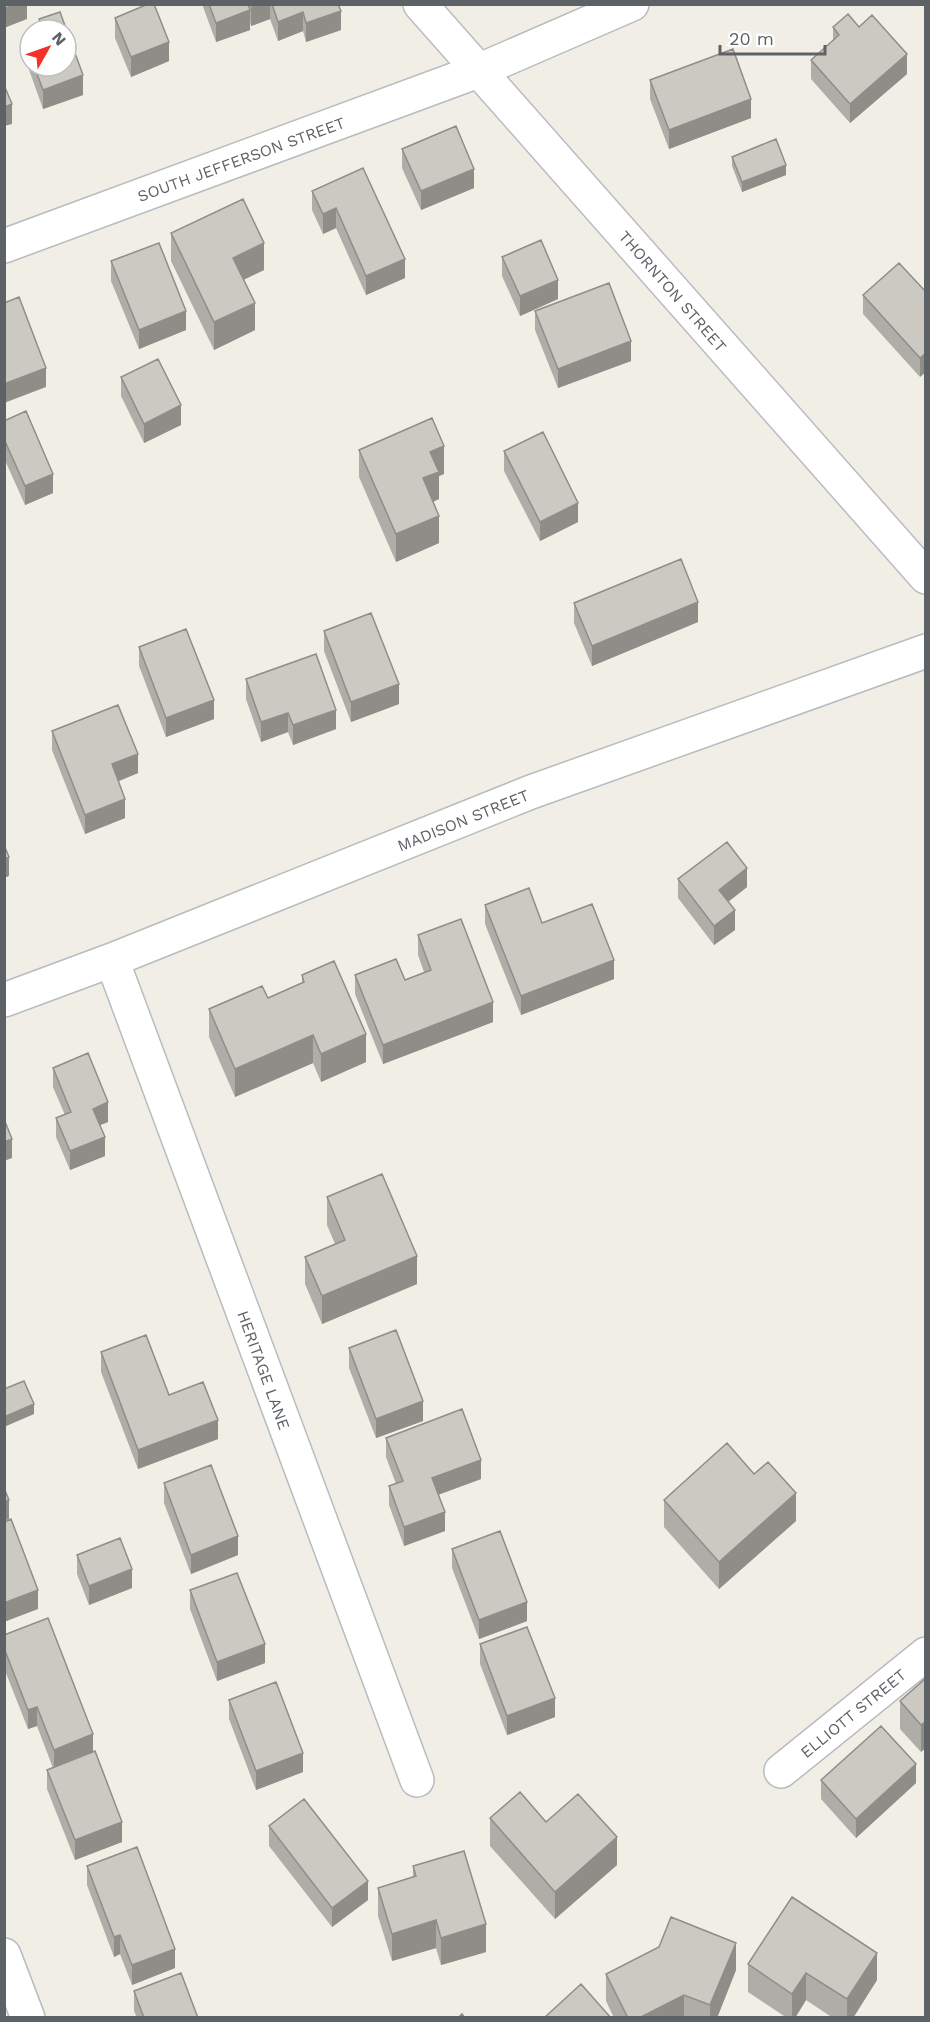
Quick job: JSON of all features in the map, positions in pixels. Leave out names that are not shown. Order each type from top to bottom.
[{"type":"street","name":"THORNTON STREET","points":[[420,4],[926,577]]},
{"type":"street","name":"SOUTH JEFFERSON STREET","points":[[4,246],[478,71],[632,4]]},
{"type":"street","name":"MADISON STREET","points":[[4,1000],[112,960],[531,792],[926,651]]},
{"type":"street","name":"HERITAGE LANE","points":[[112,960],[417,1780]]},
{"type":"street","name":"ELLIOTT STREET","points":[[781,1771],[926,1654]]},
{"type":"street","points":[[4,1955],[28,2018]]},
{"type":"building","points":[[4,4],[14,4],[4,9]]},
{"type":"building","points":[[148,4],[154,4],[169,42],[131,57],[115,18]]},
{"type":"building","points":[[209,4],[248,4],[250,10],[216,23]]},
{"type":"building","points":[[272,4],[338,4],[341,11],[306,23],[303,12],[278,22]]},
{"type":"building","points":[[60,12],[62,18],[42,18]]},
{"type":"building","points":[[848,14],[859,27],[872,15],[907,54],[850,104],[811,60],[839,35],[833,27]]},
{"type":"building","points":[[733,49],[751,99],[669,130],[650,80]]},
{"type":"building","points":[[78,61],[83,75],[78,77]]},
{"type":"building","points":[[38,78],[75,78],[43,90]]},
{"type":"building","points":[[4,85],[12,104],[4,107]]},
{"type":"building","points":[[456,126],[474,169],[421,191],[402,149]]},
{"type":"building","points":[[776,139],[786,165],[742,182],[732,157]]},
{"type":"building","points":[[363,168],[405,259],[366,276],[336,208],[323,214],[312,191]]},
{"type":"building","points":[[243,199],[264,243],[233,258],[255,303],[214,322],[171,233]]},
{"type":"building","points":[[541,240],[558,280],[520,296],[502,257]]},
{"type":"building","points":[[159,243],[186,311],[139,330],[111,261]]},
{"type":"building","points":[[899,263],[926,292],[926,353],[920,358],[863,295]]},
{"type":"building","points":[[609,283],[631,341],[558,369],[535,311]]},
{"type":"building","points":[[19,297],[46,368],[4,384],[4,303]]},
{"type":"building","points":[[158,359],[181,405],[144,424],[121,377]]},
{"type":"building","points":[[26,411],[53,474],[25,486],[4,439],[4,421]]},
{"type":"building","points":[[432,418],[444,446],[430,452],[439,472],[423,478],[439,516],[396,534],[359,450]]},
{"type":"building","points":[[543,432],[578,503],[540,522],[504,451]]},
{"type":"building","points":[[681,559],[698,602],[592,646],[574,603]]},
{"type":"building","points":[[371,613],[399,684],[351,702],[324,631]]},
{"type":"building","points":[[186,629],[214,700],[166,718],[139,647]]},
{"type":"building","points":[[316,654],[336,710],[293,725],[288,713],[261,722],[246,679]]},
{"type":"building","points":[[118,705],[138,754],[112,764],[125,799],[85,815],[52,731]]},
{"type":"building","points":[[727,842],[747,868],[719,890],[735,910],[714,926],[678,879]]},
{"type":"building","points":[[4,845],[9,857],[4,859]]},
{"type":"building","points":[[529,888],[542,923],[592,904],[614,960],[521,996],[485,905]]},
{"type":"building","points":[[461,919],[493,1002],[383,1045],[355,975],[396,959],[405,980],[431,970],[418,935]]},
{"type":"building","points":[[334,961],[366,1034],[321,1054],[313,1035],[235,1069],[209,1009],[262,986],[268,998],[304,982],[302,975]]},
{"type":"building","points":[[88,1053],[108,1102],[93,1109],[105,1137],[70,1151],[56,1118],[71,1112],[53,1068]]},
{"type":"building","points":[[4,1119],[12,1139],[4,1142]]},
{"type":"building","points":[[382,1174],[417,1256],[322,1296],[305,1257],[345,1240],[327,1197]]},
{"type":"building","points":[[396,1330],[423,1401],[376,1419],[349,1348]]},
{"type":"building","points":[[146,1335],[169,1395],[203,1382],[218,1420],[138,1450],[101,1352]]},
{"type":"building","points":[[24,1381],[34,1404],[4,1417],[4,1389]]},
{"type":"building","points":[[462,1409],[481,1460],[432,1478],[445,1512],[404,1527],[389,1486],[403,1481],[386,1438]]},
{"type":"building","points":[[727,1443],[754,1474],[768,1462],[796,1493],[719,1562],[664,1500]]},
{"type":"building","points":[[211,1465],[238,1536],[191,1555],[164,1483]]},
{"type":"building","points":[[4,1488],[9,1500],[4,1501]]},
{"type":"building","points":[[11,1519],[38,1590],[4,1603],[4,1522]]},
{"type":"building","points":[[500,1531],[527,1602],[479,1620],[452,1549]]},
{"type":"building","points":[[120,1538],[132,1569],[89,1586],[77,1555]]},
{"type":"building","points":[[237,1573],[265,1644],[217,1662],[190,1590]]},
{"type":"building","points":[[48,1618],[93,1734],[54,1750],[37,1707],[28,1710],[4,1648],[4,1635]]},
{"type":"building","points":[[527,1627],[555,1698],[507,1716],[480,1644]]},
{"type":"building","points":[[926,1678],[926,1721],[921,1725],[900,1701]]},
{"type":"building","points":[[276,1682],[303,1753],[256,1771],[229,1700]]},
{"type":"building","points":[[881,1726],[916,1764],[856,1819],[821,1780]]},
{"type":"building","points":[[95,1751],[122,1822],[75,1840],[47,1770]]},
{"type":"building","points":[[520,1792],[546,1822],[578,1794],[617,1837],[555,1892],[490,1818]]},
{"type":"building","points":[[304,1799],[368,1881],[332,1908],[269,1826]]},
{"type":"building","points":[[137,1847],[175,1949],[132,1965],[120,1935],[114,1937],[87,1866]]},
{"type":"building","points":[[464,1851],[486,1924],[441,1938],[436,1920],[392,1934],[378,1888],[416,1876],[413,1866]]},
{"type":"building","points":[[792,1897],[877,1953],[847,1999],[806,1973],[792,1994],[748,1964]]},
{"type":"building","points":[[671,1917],[736,1943],[710,2005],[684,1995],[639,2018],[628,2018],[606,1974],[659,1947]]},
{"type":"building","points":[[181,1973],[198,2018],[144,2018],[134,1991]]},
{"type":"building","points":[[581,1984],[611,2018],[544,2018]]}]
